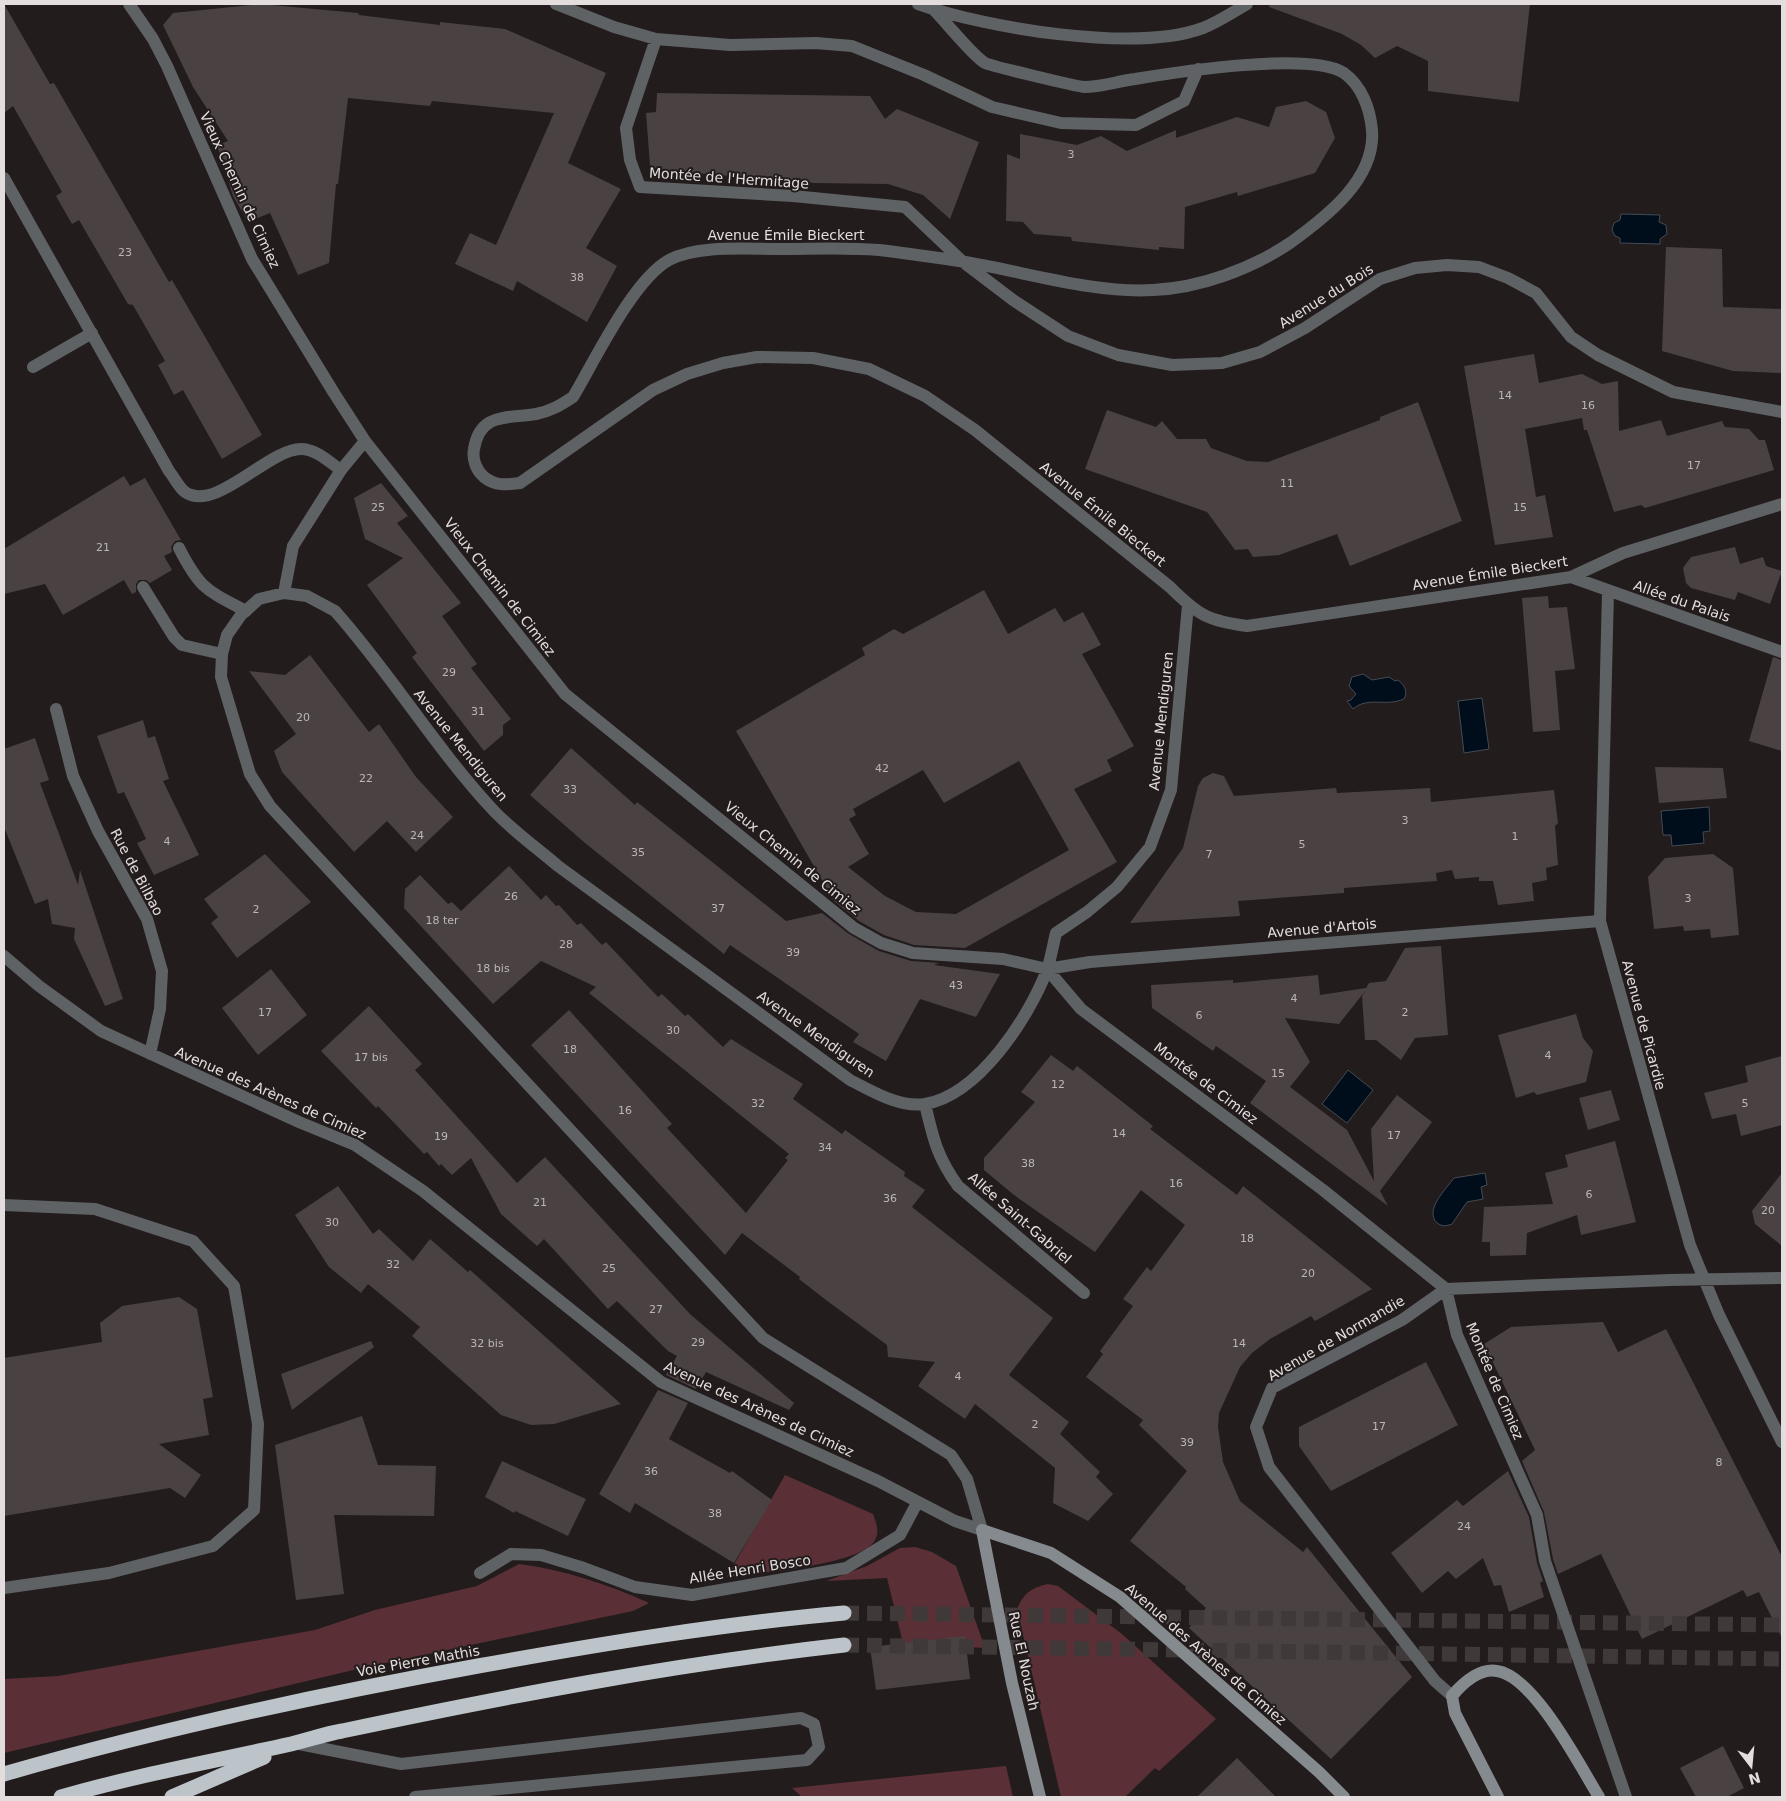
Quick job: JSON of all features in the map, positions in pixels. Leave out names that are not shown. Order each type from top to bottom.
[{"type":"highway","name":"Voie Pierre Mathis","points":[[4,1774],[90,1749],[334,1692],[628,1639],[759,1620],[844,1613]]},
{"type":"highway","points":[[61,1797],[102,1785],[294,1743],[340,1731],[635,1674],[760,1654],[844,1645]]},
{"type":"highway","points":[[172,1797],[294,1743]]},
{"type":"street","name":"Vieux Chemin de Cimiez","points":[[128,4],[153,39],[167,66],[252,259],[365,441],[565,694],[854,928],[881,943],[913,954],[1003,959],[1047,969]]},
{"type":"street","points":[[556,4],[614,27],[656,39],[730,45],[816,43],[852,46],[924,75],[992,107],[1061,123],[1136,125],[1184,101],[1198,69]]},
{"type":"street","points":[[918,4],[934,10],[999,24],[1096,38],[1150,36],[1192,31],[1213,23],[1247,4]]},
{"type":"street","name":"Avenue Émile Bieckert","points":[[934,10],[985,63],[1084,86],[1198,69],[1285,63],[1324,65],[1346,75],[1359,90],[1369,107],[1372,133],[1369,160],[1352,188],[1332,210],[1308,230],[1280,249],[1244,267],[1208,281],[1180,288],[1152,291],[1106,288],[963,262],[876,250],[732,249],[700,251],[670,259],[646,277],[573,397],[557,408],[490,421],[479,431],[473,453],[476,467],[490,482],[504,485],[520,483],[653,390],[687,374],[723,363],[757,357],[813,358],[869,369],[925,396],[983,436],[1170,587],[1188,605],[1216,622],[1247,626],[1571,577],[1622,553],[1782,504]]},
{"type":"street","name":"Montée de l'Hermitage","points":[[656,39],[626,128],[630,160],[640,187],[793,196],[905,207],[963,262]]},
{"type":"street","points":[[4,178],[169,471],[185,492],[197,496],[212,496],[285,453],[300,449],[312,451],[341,470]]},
{"type":"street","name":"Avenue du Bois","points":[[963,262],[1013,300],[1068,336],[1118,355],[1172,365],[1222,363],[1260,352],[1304,328],[1380,279],[1415,268],[1447,265],[1479,267],[1508,278],[1536,293],[1572,336],[1598,355],[1657,385],[1673,392],[1782,412]]},
{"type":"street","points":[[33,367],[92,334]]},
{"type":"street","points":[[284,594],[292,546],[341,470],[365,441]]},
{"type":"street","points":[[179,548],[193,575],[206,590],[246,611]]},
{"type":"street","name":"Allée du Palais","points":[[1571,577],[1782,652]]},
{"type":"street","points":[[144,587],[174,637],[182,645],[222,654]]},
{"type":"street","name":"Avenue de Picardie","points":[[1608,591],[1600,921],[1690,1245],[1719,1315],[1782,1442]]},
{"type":"street","name":"Avenue Mendiguren","points":[[982,1530],[967,1479],[951,1455],[763,1338],[270,806],[250,774],[222,677],[222,654],[227,635],[258,599],[284,594],[307,596],[335,611],[467,781],[496,812],[558,866],[850,1080],[889,1100],[925,1104],[951,1094],[979,1074],[1000,1051],[1030,1007],[1047,969],[1056,933],[1087,912],[1117,887],[1150,847],[1171,790],[1188,605]]},
{"type":"street","name":"Rue de Bilbao","points":[[56,709],[73,776],[98,831],[148,919],[162,971],[160,1009],[150,1054]]},
{"type":"street","name":"Avenue d'Artois","points":[[1047,969],[1100,961],[1600,921]]},
{"type":"street","name":"Avenue des Arènes de Cimiez","points":[[4,956],[39,986],[101,1031],[299,1122],[355,1145],[423,1191],[661,1382],[878,1481],[917,1503],[955,1521],[1051,1554],[1120,1597],[1319,1772],[1344,1797]]},
{"type":"street","name":"Montée de Cimiez","points":[[1047,969],[1081,1009],[1323,1190],[1446,1289],[1456,1335],[1537,1515],[1544,1561],[1626,1797]]},
{"type":"street","name":"Allée Saint-Gabriel","points":[[925,1104],[933,1138],[943,1166],[958,1186],[1084,1294]]},
{"type":"street","points":[[4,1205],[95,1209],[193,1241],[234,1286],[258,1424],[254,1510],[213,1546],[109,1573],[4,1588]]},
{"type":"street","points":[[1446,1289],[1782,1278]]},
{"type":"street","name":"Avenue de Normandie","points":[[1446,1289],[1402,1320],[1272,1388],[1256,1427],[1269,1467],[1435,1681],[1452,1696]]},
{"type":"street","name":"Allée Henri Bosco","points":[[480,1573],[511,1554],[541,1555],[584,1568],[635,1587],[692,1595],[846,1568],[900,1535],[917,1503]]},
{"type":"street","name":"Rue El Nouzah","points":[[982,1530],[1012,1682],[1040,1797]]},
{"type":"street","points":[[1498,1797],[1455,1713],[1452,1696],[1462,1683],[1477,1674],[1496,1670],[1513,1676],[1538,1702],[1599,1797]]},
{"type":"street","points":[[294,1743],[401,1764],[801,1718],[814,1724],[819,1747],[807,1760],[415,1797]]},
{"type":"shaded area","points":[[785,1475],[873,1514],[877,1530],[875,1540],[866,1549],[830,1562],[727,1577]]},
{"type":"shaded area","points":[[915,1547],[932,1552],[956,1566],[985,1648],[903,1643],[887,1578],[826,1581],[867,1566],[900,1548]]},
{"type":"shaded area","points":[[519,1564],[553,1570],[586,1579],[649,1603],[633,1611],[366,1667],[4,1753],[4,1679],[58,1676],[315,1630],[375,1610],[477,1586]]},
{"type":"shaded area","points":[[1048,1584],[1058,1586],[1122,1634],[1216,1719],[1159,1771],[1155,1768],[1125,1797],[1061,1797],[1017,1609],[1022,1599],[1029,1592],[1037,1587]]},
{"type":"shaded area","points":[[1006,1766],[1013,1797],[802,1797],[792,1788]]},
{"type":"water","points":[[1621,214],[1660,215],[1659,222],[1666,225],[1667,234],[1660,239],[1660,244],[1620,243],[1620,238],[1615,236],[1612,230],[1614,223],[1620,220]]},
{"type":"water","points":[[1363,674],[1372,680],[1389,677],[1395,681],[1398,680],[1405,689],[1404,699],[1391,702],[1365,703],[1353,709],[1347,701],[1351,700],[1356,694],[1349,686],[1352,677]]},
{"type":"water","points":[[1482,698],[1489,749],[1464,753],[1458,701]]},
{"type":"water","points":[[1709,807],[1710,831],[1703,832],[1704,843],[1672,846],[1671,835],[1663,835],[1661,811]]},
{"type":"water","points":[[1348,1070],[1373,1090],[1347,1123],[1322,1104]]},
{"type":"water","points":[[1485,1173],[1487,1185],[1481,1187],[1483,1199],[1467,1202],[1452,1224],[1445,1226],[1437,1223],[1433,1212],[1435,1206],[1454,1178]]},
{"type":"building","points":[[4,4],[50,84],[54,83],[169,282],[172,280],[262,435],[222,459],[183,390],[174,395],[158,365],[165,361],[133,305],[128,304],[79,220],[72,224],[56,196],[62,192],[13,106],[4,113]]},
{"type":"building","points":[[260,4],[358,13],[359,15],[440,25],[440,22],[505,29],[606,73],[568,163],[621,189],[586,248],[617,266],[587,322],[517,281],[513,291],[455,264],[470,233],[496,245],[554,113],[432,101],[430,106],[348,98],[338,184],[336,184],[329,263],[298,275],[270,213],[248,222],[233,196],[217,145],[228,141],[193,87],[163,25],[173,13]]},
{"type":"building","points":[[1270,4],[1530,4],[1519,102],[1428,91],[1428,61],[1397,46],[1375,58],[1361,45],[1342,34],[1269,7]]},
{"type":"building","points":[[657,93],[870,96],[885,119],[897,109],[979,142],[950,219],[923,195],[888,184],[814,183],[659,170],[650,165],[646,113],[656,112]]},
{"type":"building","points":[[1306,101],[1326,112],[1335,138],[1315,173],[1238,196],[1237,192],[1185,207],[1184,249],[1159,247],[1159,250],[1072,241],[1071,237],[1034,234],[1023,222],[1006,221],[1007,154],[1020,159],[1020,134],[1077,145],[1101,136],[1127,151],[1176,130],[1176,138],[1237,117],[1269,127],[1276,107]]},
{"type":"building","points":[[1666,247],[1722,249],[1723,307],[1782,309],[1782,373],[1733,371],[1662,351]]},
{"type":"building","points":[[1534,354],[1539,383],[1582,374],[1602,384],[1618,381],[1619,431],[1661,420],[1667,436],[1722,421],[1725,427],[1749,429],[1759,440],[1765,440],[1774,470],[1645,508],[1641,505],[1614,512],[1587,430],[1584,430],[1582,418],[1525,429],[1536,497],[1545,495],[1553,537],[1495,545],[1464,366]]},
{"type":"building","points":[[1418,402],[1462,521],[1350,566],[1337,534],[1279,555],[1253,557],[1248,549],[1235,550],[1207,512],[1085,469],[1107,410],[1156,427],[1162,421],[1177,439],[1206,439],[1211,448],[1247,461],[1268,462],[1380,420],[1380,417]]},
{"type":"building","points":[[124,476],[130,486],[145,478],[181,540],[175,541],[171,547],[172,552],[164,556],[172,570],[150,583],[146,580],[139,580],[136,584],[136,592],[132,594],[124,580],[63,615],[45,584],[4,594],[4,549]]},
{"type":"building","points":[[381,483],[408,516],[397,523],[461,603],[442,616],[477,664],[471,668],[511,719],[503,725],[503,735],[484,751],[412,657],[417,653],[367,585],[403,558],[365,539],[354,498]]},
{"type":"building","points":[[1735,547],[1740,564],[1763,557],[1766,566],[1782,571],[1770,604],[1738,592],[1735,600],[1691,588],[1686,583],[1683,568],[1691,557]]},
{"type":"building","points":[[984,590],[1008,634],[1055,608],[1064,622],[1083,612],[1101,645],[1082,654],[1134,746],[1107,760],[1112,771],[1074,789],[1117,862],[965,948],[914,945],[884,935],[859,921],[834,901],[736,731],[865,655],[862,648],[894,629],[903,634]],"holes":[[[1019,761],[1069,850],[956,914],[916,912],[885,896],[848,867],[869,854],[849,819],[856,815],[853,809],[923,770],[944,803]]]},
{"type":"building","points":[[1548,596],[1549,608],[1567,607],[1575,669],[1555,671],[1560,730],[1533,732],[1522,598]]},
{"type":"building","points":[[310,655],[369,732],[379,724],[416,777],[453,817],[416,852],[387,821],[354,852],[282,772],[274,751],[296,734],[249,671],[285,675]]},
{"type":"building","points":[[1773,657],[1782,660],[1782,751],[1749,741]]},
{"type":"building","points":[[143,720],[148,738],[155,736],[169,779],[163,781],[199,855],[154,875],[137,843],[146,839],[124,792],[118,794],[97,736]]},
{"type":"building","points":[[35,738],[49,780],[40,783],[78,885],[80,870],[123,999],[105,1006],[74,939],[75,928],[52,924],[48,899],[35,904],[4,827],[4,749]]},
{"type":"building","points":[[571,748],[635,805],[637,802],[786,921],[822,913],[849,934],[879,951],[911,961],[939,963],[934,965],[1000,974],[976,1017],[920,999],[886,1061],[853,1042],[859,1034],[730,945],[724,954],[585,843],[530,795]]},
{"type":"building","points":[[1655,767],[1723,768],[1727,798],[1659,803]]},
{"type":"building","points":[[1213,773],[1224,776],[1234,796],[1336,788],[1337,793],[1430,788],[1431,802],[1554,790],[1558,823],[1555,826],[1558,865],[1546,868],[1547,880],[1532,883],[1534,901],[1498,905],[1493,881],[1479,881],[1479,877],[1455,879],[1452,870],[1436,873],[1437,881],[1344,888],[1344,893],[1238,901],[1240,916],[1130,923],[1183,848],[1198,786],[1203,778]]},
{"type":"building","points":[[265,854],[311,902],[237,958],[211,923],[218,917],[204,899]]},
{"type":"building","points":[[1713,854],[1733,868],[1739,935],[1711,938],[1710,929],[1684,931],[1683,926],[1654,929],[1648,877],[1665,858]]},
{"type":"building","points":[[509,866],[541,900],[546,895],[556,906],[559,905],[577,925],[581,923],[602,945],[606,942],[658,997],[662,994],[685,1016],[688,1014],[723,1047],[731,1039],[803,1084],[793,1099],[842,1134],[845,1130],[905,1172],[904,1176],[925,1190],[912,1207],[1053,1318],[1009,1375],[1069,1422],[1060,1434],[1100,1472],[1096,1477],[1113,1494],[1088,1521],[1053,1503],[1055,1468],[975,1404],[965,1419],[918,1386],[935,1362],[888,1357],[887,1345],[826,1300],[799,1279],[800,1277],[742,1233],[725,1255],[531,1045],[569,1010],[672,1124],[667,1128],[746,1213],[788,1160],[785,1158],[789,1154],[589,993],[596,987],[541,961],[493,1004],[404,908],[405,889],[420,875],[448,904],[452,902],[461,911]]},
{"type":"building","points":[[1441,946],[1448,1035],[1415,1038],[1401,1060],[1376,1040],[1365,1040],[1362,996],[1366,990],[1339,1024],[1285,1018],[1310,1062],[1290,1087],[1347,1130],[1374,1181],[1371,1129],[1397,1095],[1432,1122],[1380,1191],[1388,1206],[1250,1103],[1266,1081],[1216,1046],[1213,1051],[1152,1008],[1151,985],[1233,980],[1233,983],[1318,975],[1320,995],[1366,988],[1369,983],[1386,981],[1405,948]]},
{"type":"building","points":[[271,969],[307,1015],[258,1055],[222,1008]]},
{"type":"building","points":[[369,1006],[422,1064],[415,1070],[517,1183],[545,1157],[690,1314],[794,1403],[789,1410],[706,1372],[696,1389],[666,1375],[677,1356],[668,1351],[617,1301],[608,1309],[544,1239],[537,1246],[501,1214],[471,1158],[452,1175],[441,1164],[439,1166],[427,1152],[424,1154],[378,1106],[376,1108],[321,1051]]},
{"type":"building","points":[[1576,1014],[1583,1038],[1593,1051],[1586,1082],[1537,1095],[1534,1092],[1516,1098],[1498,1035]]},
{"type":"building","points":[[1051,1055],[1073,1071],[1077,1066],[1153,1126],[1150,1129],[1237,1195],[1243,1186],[1372,1289],[1315,1321],[1311,1316],[1270,1339],[1252,1353],[1240,1367],[1219,1413],[1218,1427],[1223,1462],[1240,1501],[1303,1552],[1307,1547],[1412,1677],[1331,1759],[1189,1628],[1206,1608],[1185,1589],[1186,1587],[1130,1541],[1187,1471],[1139,1425],[1143,1420],[1086,1377],[1103,1354],[1100,1351],[1133,1306],[1123,1299],[1147,1267],[1151,1271],[1185,1225],[1141,1190],[1095,1252],[1014,1195],[984,1170],[984,1158],[1035,1102],[1021,1092]]},
{"type":"building","points":[[1782,1056],[1782,1125],[1741,1136],[1736,1114],[1712,1119],[1704,1093],[1748,1082],[1745,1066]]},
{"type":"building","points":[[1611,1090],[1620,1120],[1588,1130],[1579,1098]]},
{"type":"building","points":[[1615,1141],[1636,1222],[1581,1235],[1577,1215],[1527,1233],[1526,1255],[1490,1256],[1490,1242],[1482,1242],[1484,1207],[1553,1204],[1545,1173],[1568,1167],[1565,1155]]},
{"type":"building","points":[[1782,1173],[1782,1246],[1755,1224],[1752,1211]]},
{"type":"building","points":[[338,1186],[373,1234],[379,1229],[413,1261],[430,1239],[468,1272],[470,1270],[621,1404],[554,1424],[531,1425],[501,1415],[412,1336],[420,1327],[368,1284],[361,1293],[329,1267],[295,1215]]},
{"type":"building","points":[[179,1297],[197,1309],[213,1397],[203,1399],[209,1435],[159,1444],[201,1475],[185,1498],[170,1488],[4,1516],[4,1358],[102,1342],[100,1323],[122,1306]]},
{"type":"building","points":[[1603,1322],[1618,1352],[1666,1329],[1782,1557],[1782,1638],[1759,1592],[1747,1597],[1743,1590],[1642,1639],[1601,1554],[1558,1574],[1553,1559],[1544,1512],[1522,1461],[1535,1450],[1484,1344],[1511,1327]]},
{"type":"building","points":[[371,1341],[374,1347],[292,1410],[281,1374]]},
{"type":"building","points":[[1426,1362],[1458,1425],[1331,1491],[1299,1446],[1299,1427]]},
{"type":"building","points":[[658,1390],[688,1403],[669,1439],[730,1473],[732,1471],[772,1500],[734,1563],[635,1503],[630,1513],[599,1494]]},
{"type":"building","points":[[362,1416],[378,1465],[436,1466],[434,1516],[334,1515],[344,1594],[296,1600],[275,1445]]},
{"type":"building","points":[[502,1461],[586,1499],[568,1536],[515,1511],[514,1513],[485,1497]]},
{"type":"building","points":[[1508,1471],[1529,1517],[1537,1563],[1543,1581],[1540,1583],[1544,1597],[1509,1612],[1501,1585],[1494,1586],[1483,1558],[1456,1579],[1448,1571],[1422,1593],[1391,1553],[1457,1500],[1463,1506]]},
{"type":"building","points":[[965,1636],[970,1679],[876,1690],[870,1647]]},
{"type":"building","points":[[1723,1746],[1744,1788],[1727,1797],[1696,1797],[1680,1768]]},
{"type":"building","points":[[1237,1758],[1276,1797],[1197,1797]]},
{"type":"tunnel","points":[[844,1613],[1782,1625]]},
{"type":"tunnel","points":[[844,1645],[1782,1659]]}]
